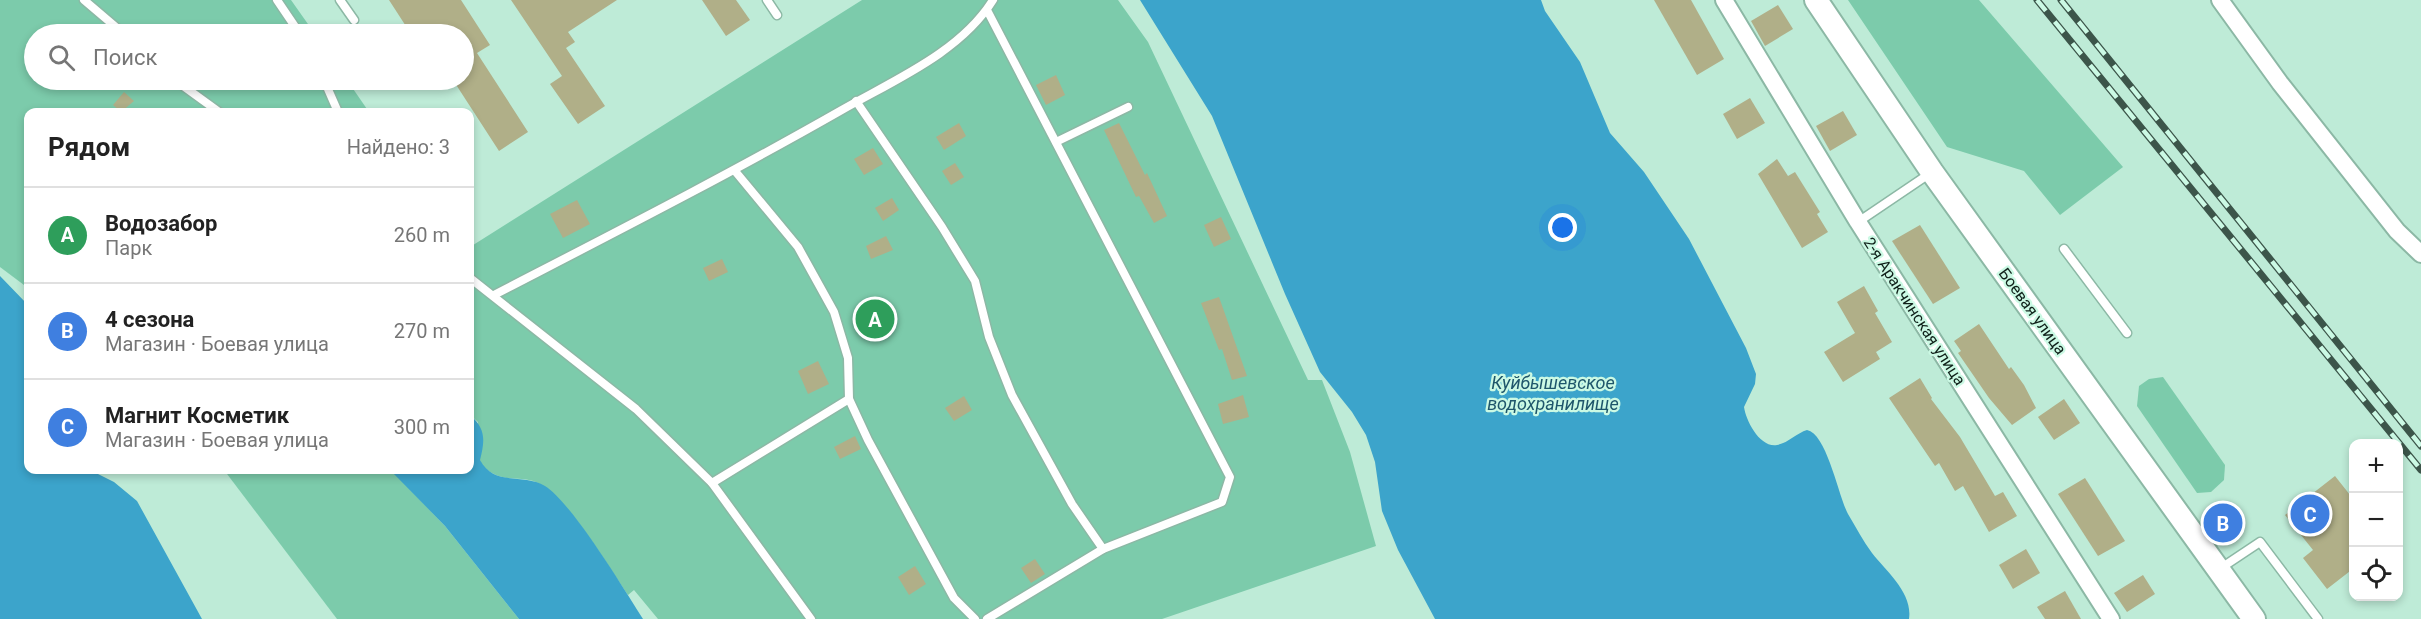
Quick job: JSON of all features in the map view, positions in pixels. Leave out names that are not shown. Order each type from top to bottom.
[{"type":"main road","name":"Боевая улица","points":[[1816,0],[1932,172],[2219,570],[2249,617]]},
{"type":"street","name":"2-я Аракчинская улица","points":[[1724,0],[1858,222],[2111,619]]},
{"type":"street","points":[[2220,0],[2280,83],[2397,231],[2421,254]]},
{"type":"lane","points":[[84,0],[112,24]]},
{"type":"lane","points":[[277,0],[293,24]]},
{"type":"lane","points":[[340,0],[354,20]]},
{"type":"lane","points":[[767,0],[777,15]]},
{"type":"lane","points":[[494,295],[735,171],[929,59],[966,34],[993,0]]},
{"type":"lane","points":[[987,10],[1230,477],[1222,502],[1103,549],[987,619]]},
{"type":"lane","points":[[189,90],[214,108]]},
{"type":"lane","points":[[328,90],[336,108]]},
{"type":"lane","points":[[856,101],[942,227],[975,281],[989,337],[1012,394],[1072,504],[1103,549]]},
{"type":"lane","points":[[1056,142],[1128,106]]},
{"type":"lane","points":[[735,171],[798,247],[834,312],[848,357],[849,399],[868,440],[954,598],[975,619]]},
{"type":"lane","points":[[1858,222],[1932,172]]},
{"type":"lane","points":[[2064,249],[2127,333]]},
{"type":"lane","points":[[474,281],[636,410],[712,483],[810,619]]},
{"type":"lane","points":[[712,483],[849,399]]},
{"type":"lane","points":[[2219,570],[2260,542],[2318,619]]},
{"type":"green space","points":[[0,0],[291,0],[308,24],[24,24],[24,90],[354,90],[366,108],[24,108],[24,285],[0,267]]},
{"type":"green space","points":[[862,0],[1118,0],[1148,42],[1308,380],[1322,380],[1350,452],[1376,546],[1162,619],[658,619],[634,590],[628,595],[561,501],[536,482],[497,476],[481,463],[478,452],[478,422],[474,418],[474,244]]},
{"type":"green space","points":[[1848,0],[1979,0],[2123,167],[2060,215],[2024,171],[1947,147]]},
{"type":"green space","points":[[2163,377],[2225,465],[2224,480],[2211,492],[2197,493],[2137,406],[2139,386],[2149,379]]},
{"type":"green space","points":[[227,474],[395,474],[445,526],[519,619],[337,619]]},
{"type":"water","name":"Куйбышевское водохранилище","points":[[1140,0],[1541,0],[1545,11],[1580,62],[1610,133],[1644,172],[1689,239],[1746,348],[1756,374],[1755,384],[1744,407],[1751,426],[1760,438],[1771,445],[1781,444],[1807,430],[1814,434],[1826,453],[1848,514],[1869,548],[1903,591],[1909,609],[1909,619],[1435,619],[1398,550],[1382,511],[1375,462],[1366,435],[1352,412],[1320,372],[1285,294],[1212,116]]},
{"type":"water","points":[[0,276],[24,301],[24,474],[98,474],[114,482],[137,501],[202,619],[0,619]]},
{"type":"water","points":[[474,419],[482,430],[483,446],[480,460],[486,468],[501,477],[537,482],[556,495],[583,528],[643,619],[519,619],[445,526],[394,474],[474,474]]},
{"type":"building","points":[[389,0],[461,0],[490,45],[477,53],[528,132],[499,151],[474,112],[474,108],[471,108],[459,90],[474,90],[474,24],[405,24]]},
{"type":"building","points":[[511,0],[617,0],[568,32],[575,42],[566,48],[605,106],[578,124],[550,84],[562,76]]},
{"type":"building","points":[[702,0],[736,0],[750,20],[726,36]]},
{"type":"building","points":[[1654,0],[1691,0],[1724,59],[1697,75]]},
{"type":"building","points":[[1778,5],[1793,29],[1765,46],[1751,21]]},
{"type":"building","points":[[1056,75],[1065,95],[1046,105],[1036,85]]},
{"type":"building","points":[[124,92],[134,101],[126,108],[116,108],[113,105]]},
{"type":"building","points":[[1750,98],[1765,123],[1737,139],[1723,114]]},
{"type":"building","points":[[1843,111],[1857,135],[1830,151],[1816,126]]},
{"type":"building","points":[[959,123],[966,136],[944,150],[936,137]]},
{"type":"building","points":[[1119,123],[1145,175],[1147,173],[1167,216],[1154,223],[1139,196],[1136,197],[1104,130]]},
{"type":"building","points":[[873,148],[883,164],[864,175],[854,159]]},
{"type":"building","points":[[1777,159],[1788,176],[1795,172],[1820,212],[1817,214],[1828,232],[1802,248],[1758,174]]},
{"type":"building","points":[[955,163],[964,177],[951,185],[942,171]]},
{"type":"building","points":[[892,198],[899,210],[883,221],[875,208]]},
{"type":"building","points":[[577,200],[590,224],[563,238],[550,214]]},
{"type":"building","points":[[1221,217],[1231,239],[1214,247],[1204,225]]},
{"type":"building","points":[[1920,225],[1960,288],[1933,304],[1892,241]]},
{"type":"building","points":[[886,236],[893,250],[871,259],[866,246]]},
{"type":"building","points":[[722,259],[728,272],[709,281],[703,268]]},
{"type":"building","points":[[1864,286],[1878,311],[1875,313],[1892,342],[1876,352],[1880,359],[1843,382],[1824,352],[1855,333],[1837,302]]},
{"type":"building","points":[[1219,297],[1247,376],[1232,380],[1222,349],[1219,350],[1201,303]]},
{"type":"building","points":[[1979,324],[2009,369],[2011,367],[2024,385],[2036,408],[2012,425],[1989,398],[1958,353],[1961,351],[1954,341]]},
{"type":"building","points":[[818,361],[829,384],[808,394],[798,371]]},
{"type":"building","points":[[1920,378],[1931,399],[1960,437],[1995,496],[2003,492],[2017,516],[1989,532],[1963,486],[1955,491],[1939,463],[1935,466],[1889,398]]},
{"type":"building","points":[[1243,395],[1249,417],[1223,424],[1218,404]]},
{"type":"building","points":[[964,396],[972,410],[954,421],[945,408]]},
{"type":"building","points":[[2064,399],[2080,423],[2054,440],[2038,417]]},
{"type":"building","points":[[855,436],[861,449],[840,459],[834,447]]},
{"type":"building","points":[[2335,476],[2349,494],[2349,572],[2327,589],[2303,558],[2313,550],[2285,515]]},
{"type":"building","points":[[2085,478],[2125,541],[2098,556],[2058,494]]},
{"type":"building","points":[[2026,549],[2040,573],[2013,589],[1999,565]]},
{"type":"building","points":[[1035,559],[1045,574],[1031,583],[1021,568]]},
{"type":"building","points":[[915,566],[926,584],[909,595],[898,577]]},
{"type":"building","points":[[2143,575],[2155,594],[2127,612],[2114,593]]},
{"type":"building","points":[[2065,591],[2081,619],[2045,619],[2037,607]]},
{"type":"railway","points":[[2037,0],[2421,470]]},
{"type":"railway","points":[[2061,0],[2421,446]]},
{"type":"place","name":"Водозабор","points":[[875,319]]},
{"type":"place","name":"Магнит Косметик","points":[[2310,514]]},
{"type":"place","name":"4 сезона","points":[[2223,523]]}]
